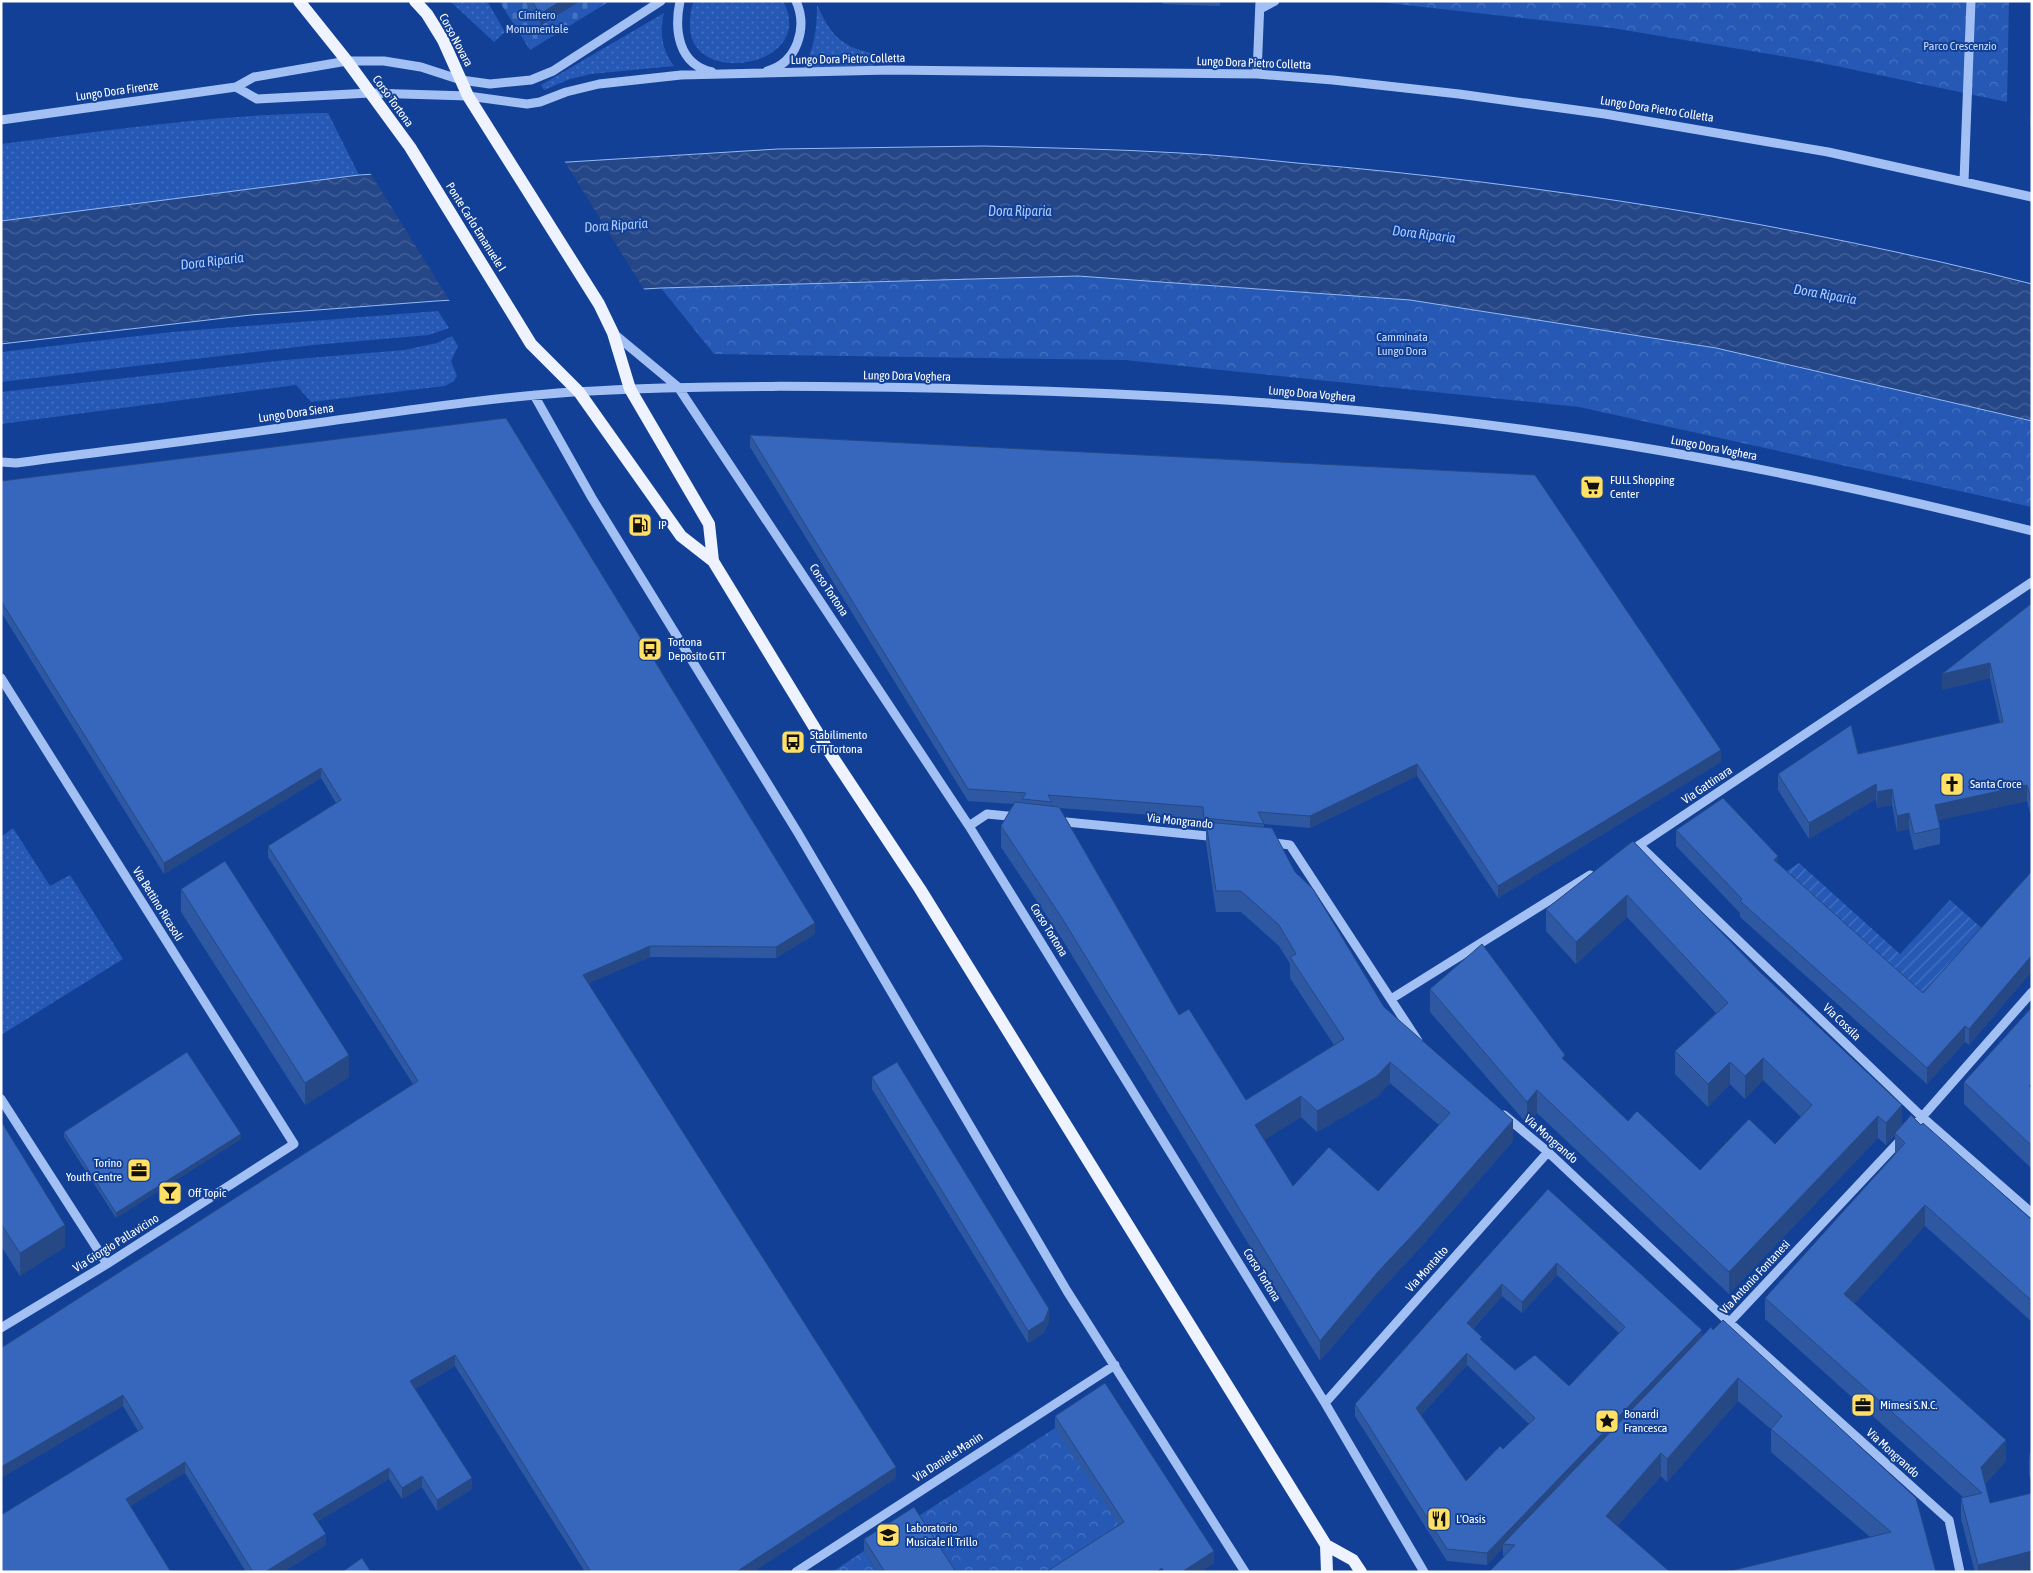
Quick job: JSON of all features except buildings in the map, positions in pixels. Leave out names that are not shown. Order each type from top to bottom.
[{"type":"main road","points":[[300,1],[347,61]]},
{"type":"main road","name":"Corso Novara","points":[[415,1],[427,14],[439,34],[468,96]]},
{"type":"main road","name":"Corso Tortona","points":[[347,61],[416,159]]},
{"type":"main road","name":"Corso Tortona","points":[[468,96],[599,304],[613,333],[630,389],[709,524],[713,561]]},
{"type":"main road","name":"Ponte Carlo Emanuele I","points":[[416,159],[512,310]]},
{"type":"main road","name":"Corso Tortona","points":[[512,310],[531,344],[579,392],[681,536],[713,561],[830,753],[920,889],[1326,1545],[1353,1560],[1361,1572]]},
{"type":"main road","name":"Corso Tortona","points":[[1326,1545],[1327,1572]]},
{"type":"street","name":"Lungo Dora Firenze","points":[[1,120],[236,87],[254,77],[347,61],[384,61],[421,67],[462,80],[490,84],[531,80],[553,71],[661,1]]},
{"type":"street","points":[[680,1],[677,18],[682,48],[692,64],[704,70],[724,75]]},
{"type":"street","points":[[1257,74],[1260,5],[1275,1]]},
{"type":"street","points":[[1964,181],[1971,1]]},
{"type":"street","points":[[757,73],[774,69],[790,57],[800,34],[798,4]]},
{"type":"street","name":"Lungo Dora Pietro Colletta","points":[[468,96],[527,104],[540,102],[566,92],[599,84],[681,75],[889,70],[1257,74],[1449,92],[1605,114],[1828,152],[2032,197]]},
{"type":"street","points":[[236,87],[257,99],[370,93],[468,96]]},
{"type":"street","name":"Corso Tortona","points":[[613,333],[678,387],[969,826],[1324,1403],[1424,1572]]},
{"type":"street","name":"Lungo Dora Voghera","points":[[579,392],[678,387],[924,388],[1114,393],[1373,411],[1542,432],[1685,455],[1934,506],[2032,531]]},
{"type":"street","name":"Lungo Dora Siena","points":[[1,462],[16,462],[483,400],[579,392]]},
{"type":"street","points":[[534,395],[592,498],[798,833],[1067,1291],[1245,1572]]},
{"type":"street","name":"Lungo Dora Siena","points":[[1,468],[16,462]]},
{"type":"street","name":"Via Gattinara","points":[[1622,856],[2032,582]]},
{"type":"street","name":"Via Bettino Ricasoli","points":[[1,678],[294,1144]]},
{"type":"street","points":[[969,826],[987,814],[1026,818]]},
{"type":"street","name":"Via Mongrando","points":[[1046,820],[1231,839]]},
{"type":"street","points":[[1260,842],[1290,844],[1420,1044],[1428,1050]]},
{"type":"street","name":"Via Cossila","points":[[1639,846],[1922,1117],[2032,1212]]},
{"type":"street","points":[[1391,999],[1598,871]]},
{"type":"street","name":"Via Antonio Fontanesi","points":[[1716,1337],[1922,1117],[2032,992]]},
{"type":"street","points":[[1,1099],[107,1264]]},
{"type":"street","name":"Via Mongrando","points":[[1496,1108],[1548,1152],[1730,1323],[1949,1520],[1960,1572]]},
{"type":"street","name":"Via Giorgio Pallavicino","points":[[1,1328],[107,1264],[294,1144]]},
{"type":"street","name":"Via Montalto","points":[[1324,1403],[1548,1152]]},
{"type":"street","name":"Via Daniele Manin","points":[[796,1572],[1068,1393],[1115,1365]]},
{"type":"green space","points":[[450,1],[487,1],[505,32],[494,42]]},
{"type":"green space","name":"Cimitero Monumentale","points":[[499,1],[610,1],[530,50]]},
{"type":"green space","points":[[694,1],[783,1],[789,23],[784,41],[770,54],[751,61],[730,63],[711,58],[696,47],[690,28],[691,11]]},
{"type":"green space","name":"Parco Crescenzio","points":[[1370,1],[2009,1],[2007,102],[1817,62],[1612,28]]},
{"type":"green space","points":[[817,5],[837,37],[852,47],[872,53],[874,70],[801,73],[814,41]]},
{"type":"green space","points":[[664,13],[662,34],[664,47],[674,66],[591,74],[570,79],[544,90],[541,85]]},
{"type":"green space","points":[[328,113],[359,175],[1,221],[1,144],[123,128],[246,116]]},
{"type":"green space","name":"Camminata Lungo Dora","points":[[1078,276],[1410,300],[1716,348],[2032,421],[2032,507],[1579,407],[1125,360],[714,354],[661,288]]},
{"type":"green space","points":[[438,311],[449,328],[429,335],[314,345],[1,382],[1,352],[172,332]]},
{"type":"green space","points":[[452,336],[458,346],[451,361],[457,376],[454,381],[445,386],[311,402],[296,385],[1,424],[1,392],[285,360],[404,350],[437,343]]},
{"type":"green space","points":[[13,828],[50,886],[70,875],[123,959],[1,1035],[1,837]]},
{"type":"green space","points":[[1799,863],[1900,954],[1950,900],[1985,931],[1921,1001],[1781,875]]},
{"type":"green space","points":[[1055,1428],[1130,1529],[1065,1572],[948,1572],[914,1519]]},
{"type":"green space","points":[[864,1551],[877,1572],[832,1572]]},
{"type":"water","name":"Dora Riparia","points":[[984,146],[1131,150],[1209,155],[1390,172],[1575,194],[1759,224],[1941,262],[2032,284],[2032,421],[1716,348],[1410,300],[1078,276],[661,288],[436,301],[251,315],[1,344],[1,221],[359,175],[778,149]]},
{"type":"pier","points":[[563,159],[645,291],[451,303],[369,171]]},
{"type":"place","name":"FULL Shopping Center","points":[[1592,487]]},
{"type":"place","name":"IP","points":[[640,525]]},
{"type":"place","name":"Tortona Deposito GTT","points":[[650,649]]},
{"type":"place","name":"Stabilimento GTT Tortona","points":[[793,742]]},
{"type":"place","name":"Santa Croce","points":[[1952,784]]},
{"type":"place","name":"Torino Youth Centre","points":[[139,1170]]},
{"type":"place","name":"Off Topic","points":[[170,1193]]},
{"type":"place","name":"Mimesi S.N.C.","points":[[1863,1405]]},
{"type":"place","name":"Bonardi Francesca","points":[[1607,1421]]},
{"type":"place","name":"L'Oasis","points":[[1439,1519]]},
{"type":"place","name":"Laboratorio Musicale Il Trillo","points":[[888,1535]]}]
